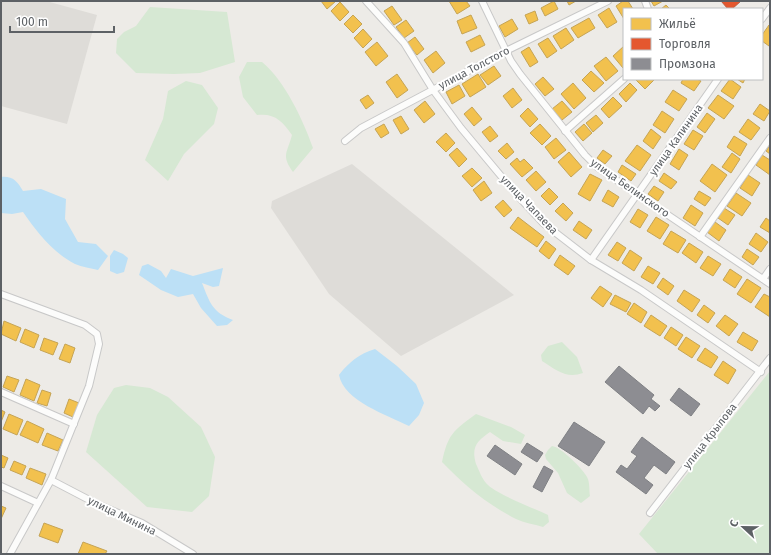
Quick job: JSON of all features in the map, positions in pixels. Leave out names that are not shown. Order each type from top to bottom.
[{"type":"street","name":"улица Чапаева","points":[[366,1],[404,43],[433,90],[461,128],[516,194],[543,223],[591,260],[641,290],[761,372]]},
{"type":"street","name":"улица Белинского","points":[[482,1],[506,51],[520,74],[565,131],[597,167],[770,284]]},
{"type":"street","name":"улица Толстого","points":[[345,141],[360,128],[506,51],[608,1]]},
{"type":"street","points":[[763,18],[770,8]]},
{"type":"street","points":[[565,131],[623,80]]},
{"type":"street","name":"улица Калинина","points":[[591,260],[717,80]]},
{"type":"street","points":[[700,237],[770,138]]},
{"type":"street","points":[[763,279],[770,269]]},
{"type":"street","points":[[1,294],[84,325],[97,334],[99,344],[96,362],[89,386],[51,480],[10,554]]},
{"type":"street","name":"улица Крылова","points":[[650,513],[761,372],[770,358]]},
{"type":"street","points":[[1,392],[74,424]]},
{"type":"street","name":"улица Минина","points":[[51,480],[97,504],[142,523],[193,554]]},
{"type":"street","points":[[1,486],[38,503]]},
{"type":"shaded area","points":[[1,1],[46,1],[97,15],[67,124],[1,106]]},
{"type":"shaded area","points":[[352,164],[514,295],[401,356],[329,294],[271,208],[272,201]]},
{"type":"green space","points":[[150,7],[227,12],[235,62],[200,73],[136,73],[116,53],[117,39],[124,32],[136,26]]},
{"type":"green space","points":[[247,62],[262,62],[286,90],[299,113],[313,148],[293,172],[286,158],[292,135],[278,119],[269,115],[257,115],[243,97],[239,77]]},
{"type":"green space","points":[[186,81],[202,85],[218,108],[214,124],[184,154],[168,181],[145,160],[163,119],[168,91]]},
{"type":"green space","points":[[562,342],[577,357],[583,373],[571,375],[561,373],[542,361],[541,355],[548,346]]},
{"type":"green space","points":[[770,371],[770,554],[658,554],[639,534]]},
{"type":"green space","points":[[126,385],[150,388],[168,397],[201,427],[215,457],[209,496],[192,512],[147,507],[86,452],[97,415],[114,388]]},
{"type":"green space","points":[[476,414],[511,427],[525,435],[521,444],[503,441],[490,432],[476,445],[474,453],[476,464],[486,483],[498,492],[548,515],[549,522],[543,527],[519,520],[486,501],[467,486],[442,462],[449,439],[457,429]]},
{"type":"green space","points":[[552,446],[561,450],[581,469],[587,477],[590,496],[581,503],[567,493],[558,473],[546,459],[545,455]]},
{"type":"water","points":[[1,177],[12,178],[19,184],[23,191],[41,189],[66,199],[65,219],[78,242],[96,244],[108,256],[98,270],[75,264],[59,254],[40,234],[23,212],[12,214],[1,213]]},
{"type":"water","points":[[114,250],[128,258],[124,272],[117,274],[110,271],[110,256]]},
{"type":"water","points":[[148,264],[161,271],[166,278],[171,269],[193,276],[223,268],[219,286],[213,287],[202,283],[207,296],[216,310],[220,314],[233,320],[227,325],[217,326],[201,308],[193,294],[178,297],[161,290],[139,275],[142,266]]},
{"type":"water","points":[[375,349],[397,366],[416,384],[424,403],[419,415],[409,426],[358,400],[349,392],[339,375],[359,356]]},
{"type":"building: Жильё","points":[[321,1],[336,1],[327,9]]},
{"type":"building: Жильё","points":[[449,1],[466,1],[470,6],[457,14]]},
{"type":"building: Жильё","points":[[554,1],[558,9],[545,16],[541,8]]},
{"type":"building: Жильё","points":[[567,1],[576,1],[569,5]]},
{"type":"building: Жильё","points":[[623,1],[628,1],[632,8],[623,8],[623,17],[616,6]]},
{"type":"building: Жильё","points":[[651,1],[663,1],[654,6]]},
{"type":"building: Жильё","points":[[340,2],[349,12],[340,21],[331,11]]},
{"type":"building: Жильё","points":[[666,5],[669,8],[662,8]]},
{"type":"building: Жильё","points":[[392,6],[402,20],[394,25],[384,11]]},
{"type":"building: Жильё","points":[[609,8],[617,22],[607,28],[598,15]]},
{"type":"building: Жильё","points":[[535,11],[538,20],[529,24],[525,15]]},
{"type":"building: Жильё","points":[[353,15],[362,24],[353,33],[344,24]]},
{"type":"building: Жильё","points":[[471,15],[477,28],[462,34],[457,21]]},
{"type":"building: Жильё","points":[[589,18],[595,28],[578,38],[571,28]]},
{"type":"building: Жильё","points":[[512,19],[518,29],[505,37],[499,26]]},
{"type":"building: Жильё","points":[[406,20],[414,31],[404,38],[396,27]]},
{"type":"building: Жильё","points":[[769,25],[769,46],[763,42],[763,34]]},
{"type":"building: Жильё","points":[[566,28],[574,40],[561,49],[553,36]]},
{"type":"building: Жильё","points":[[363,29],[372,39],[363,48],[354,38]]},
{"type":"building: Жильё","points":[[480,35],[485,45],[471,52],[466,42]]},
{"type":"building: Жильё","points":[[415,37],[424,49],[417,55],[407,43]]},
{"type":"building: Жильё","points":[[548,38],[557,51],[547,58],[538,44]]},
{"type":"building: Жильё","points":[[377,42],[388,56],[376,66],[365,52]]},
{"type":"building: Жильё","points":[[529,47],[538,62],[530,67],[521,52]]},
{"type":"building: Жильё","points":[[623,47],[623,68],[613,56]]},
{"type":"building: Жильё","points":[[436,51],[445,63],[433,73],[424,60]]},
{"type":"building: Жильё","points":[[606,57],[618,71],[606,81],[594,66]]},
{"type":"building: Жильё","points":[[494,66],[501,76],[488,85],[480,75]]},
{"type":"building: Жильё","points":[[591,71],[604,83],[594,92],[582,80]]},
{"type":"building: Жильё","points":[[397,74],[408,90],[397,98],[386,82]]},
{"type":"building: Жильё","points":[[478,74],[486,87],[470,97],[462,84]]},
{"type":"building: Жильё","points":[[543,77],[554,89],[545,96],[535,84]]},
{"type":"building: Жильё","points":[[636,80],[654,80],[645,89]]},
{"type":"building: Жильё","points":[[682,80],[701,81],[694,91],[681,83]]},
{"type":"building: Жильё","points":[[729,80],[741,87],[733,99],[721,91]]},
{"type":"building: Жильё","points":[[573,83],[586,98],[574,109],[561,94]]},
{"type":"building: Жильё","points":[[630,83],[637,90],[626,102],[619,94]]},
{"type":"building: Жильё","points":[[459,85],[465,96],[452,104],[446,92]]},
{"type":"building: Жильё","points":[[513,88],[522,100],[512,108],[503,96]]},
{"type":"building: Жильё","points":[[673,90],[687,99],[679,111],[665,102]]},
{"type":"building: Жильё","points":[[368,95],[374,103],[366,109],[360,100]]},
{"type":"building: Жильё","points":[[718,95],[734,106],[724,119],[708,108]]},
{"type":"building: Жильё","points":[[613,97],[622,106],[609,118],[601,109]]},
{"type":"building: Жильё","points":[[425,101],[435,114],[424,123],[414,110]]},
{"type":"building: Жильё","points":[[562,101],[572,112],[562,120],[552,109]]},
{"type":"building: Жильё","points":[[760,104],[770,111],[764,121],[753,114]]},
{"type":"building: Жильё","points":[[472,107],[482,119],[474,126],[464,114]]},
{"type":"building: Жильё","points":[[528,108],[538,119],[530,127],[520,116]]},
{"type":"building: Жильё","points":[[662,111],[674,119],[665,133],[653,125]]},
{"type":"building: Жильё","points":[[707,113],[715,119],[705,133],[697,127]]},
{"type":"building: Жильё","points":[[596,115],[603,123],[593,132],[586,123]]},
{"type":"building: Жильё","points":[[401,116],[409,129],[401,134],[393,120]]},
{"type":"building: Жильё","points":[[748,119],[760,128],[751,140],[739,132]]},
{"type":"building: Жильё","points":[[384,124],[389,133],[381,138],[375,129]]},
{"type":"building: Жильё","points":[[540,124],[551,136],[542,145],[530,133]]},
{"type":"building: Жильё","points":[[584,124],[592,133],[583,141],[575,132]]},
{"type":"building: Жильё","points":[[490,126],[498,136],[490,142],[482,132]]},
{"type":"building: Жильё","points":[[651,129],[661,137],[653,149],[643,141]]},
{"type":"building: Жильё","points":[[693,130],[703,136],[694,150],[684,144]]},
{"type":"building: Жильё","points":[[446,133],[455,143],[446,152],[436,142]]},
{"type":"building: Жильё","points":[[734,136],[747,144],[740,156],[727,147]]},
{"type":"building: Жильё","points":[[556,138],[566,150],[554,159],[545,147]]},
{"type":"building: Жильё","points":[[507,143],[514,152],[506,159],[498,151]]},
{"type":"building: Жильё","points":[[637,145],[651,155],[640,171],[625,161]]},
{"type":"building: Жильё","points":[[770,145],[770,154],[766,151]]},
{"type":"building: Жильё","points":[[457,148],[467,159],[459,167],[449,155]]},
{"type":"building: Жильё","points":[[679,149],[688,155],[679,170],[670,164]]},
{"type":"building: Жильё","points":[[603,150],[612,156],[605,164],[597,158]]},
{"type":"building: Жильё","points":[[569,152],[582,167],[571,177],[558,162]]},
{"type":"building: Жильё","points":[[732,153],[740,159],[731,173],[722,167]]},
{"type":"building: Жильё","points":[[762,155],[770,160],[770,175],[756,165]]},
{"type":"building: Жильё","points":[[517,158],[520,162],[524,159],[533,168],[522,177],[510,164]]},
{"type":"building: Жильё","points":[[712,164],[727,175],[715,192],[700,181]]},
{"type":"building: Жильё","points":[[622,165],[636,174],[631,181],[618,172]]},
{"type":"building: Жильё","points":[[472,168],[482,178],[472,187],[462,176]]},
{"type":"building: Жильё","points":[[536,171],[546,182],[536,191],[526,180]]},
{"type":"building: Жильё","points":[[664,173],[677,182],[671,189],[659,181]]},
{"type":"building: Жильё","points":[[590,174],[602,180],[590,201],[578,194]]},
{"type":"building: Жильё","points":[[748,175],[760,183],[752,196],[740,188]]},
{"type":"building: Жильё","points":[[484,181],[492,193],[481,201],[473,190]]},
{"type":"building: Жильё","points":[[654,186],[664,192],[658,201],[648,194]]},
{"type":"building: Жильё","points":[[549,188],[558,197],[550,205],[541,196]]},
{"type":"building: Жильё","points":[[608,190],[619,197],[613,207],[602,201]]},
{"type":"building: Жильё","points":[[699,191],[711,198],[705,206],[694,199]]},
{"type":"building: Жильё","points":[[736,193],[751,203],[742,216],[727,206]]},
{"type":"building: Жильё","points":[[503,200],[512,210],[504,217],[495,207]]},
{"type":"building: Жильё","points":[[563,203],[573,213],[566,221],[555,211]]},
{"type":"building: Жильё","points":[[691,205],[703,213],[695,226],[683,218]]},
{"type":"building: Жильё","points":[[724,208],[735,215],[728,225],[718,218]]},
{"type":"building: Жильё","points":[[638,209],[648,215],[640,228],[630,222]]},
{"type":"building: Жильё","points":[[518,217],[544,237],[537,247],[510,228]]},
{"type":"building: Жильё","points":[[656,217],[669,225],[660,239],[647,231]]},
{"type":"building: Жильё","points":[[766,218],[770,221],[770,233],[760,227]]},
{"type":"building: Жильё","points":[[579,221],[592,230],[586,239],[573,230]]},
{"type":"building: Жильё","points":[[715,222],[726,230],[719,241],[707,232]]},
{"type":"building: Жильё","points":[[671,231],[686,240],[678,253],[663,244]]},
{"type":"building: Жильё","points":[[756,233],[768,242],[761,252],[749,244]]},
{"type":"building: Жильё","points":[[546,241],[556,249],[549,259],[539,251]]},
{"type":"building: Жильё","points":[[617,242],[626,248],[618,261],[608,255]]},
{"type":"building: Жильё","points":[[689,243],[703,252],[696,263],[682,253]]},
{"type":"building: Жильё","points":[[747,249],[759,257],[753,265],[742,257]]},
{"type":"building: Жильё","points":[[630,250],[642,258],[634,271],[622,263]]},
{"type":"building: Жильё","points":[[560,255],[575,266],[568,275],[554,265]]},
{"type":"building: Жильё","points":[[708,256],[721,264],[713,276],[700,268]]},
{"type":"building: Жильё","points":[[648,266],[660,273],[653,284],[641,277]]},
{"type":"building: Жильё","points":[[730,269],[742,277],[735,288],[723,280]]},
{"type":"building: Жильё","points":[[663,278],[674,286],[668,295],[657,287]]},
{"type":"building: Жильё","points":[[747,279],[761,288],[751,303],[737,294]]},
{"type":"building: Жильё","points":[[600,286],[612,294],[603,307],[591,298]]},
{"type":"building: Жильё","points":[[684,290],[700,300],[692,312],[677,301]]},
{"type":"building: Жильё","points":[[764,294],[770,297],[770,317],[755,307]]},
{"type":"building: Жильё","points":[[615,295],[631,303],[626,312],[610,304]]},
{"type":"building: Жильё","points":[[634,303],[647,312],[641,323],[627,314]]},
{"type":"building: Жильё","points":[[704,305],[715,313],[708,323],[697,315]]},
{"type":"building: Жильё","points":[[651,315],[667,326],[660,336],[644,326]]},
{"type":"building: Жильё","points":[[725,315],[738,324],[729,336],[716,326]]},
{"type":"building: Жильё","points":[[4,321],[21,328],[16,341],[1,334]]},
{"type":"building: Жильё","points":[[671,327],[683,335],[676,346],[664,338]]},
{"type":"building: Жильё","points":[[25,329],[39,335],[34,348],[20,342]]},
{"type":"building: Жильё","points":[[743,332],[758,341],[752,351],[737,342]]},
{"type":"building: Жильё","points":[[686,337],[700,346],[692,358],[678,349]]},
{"type":"building: Жильё","points":[[44,338],[58,343],[53,355],[40,350]]},
{"type":"building: Жильё","points":[[65,344],[75,348],[70,363],[59,359]]},
{"type":"building: Жильё","points":[[705,348],[718,357],[711,368],[697,360]]},
{"type":"building: Жильё","points":[[723,361],[736,370],[728,384],[714,375]]},
{"type":"building: Жильё","points":[[7,376],[19,380],[14,392],[3,387]]},
{"type":"building: Жильё","points":[[26,379],[40,385],[34,401],[20,395]]},
{"type":"building: Жильё","points":[[42,390],[51,393],[47,406],[37,403]]},
{"type":"building: Жильё","points":[[69,399],[79,403],[73,417],[64,413]]},
{"type":"building: Жильё","points":[[1,410],[5,412],[1,422]]},
{"type":"building: Жильё","points":[[9,414],[23,420],[17,435],[3,429]]},
{"type":"building: Жильё","points":[[27,421],[44,429],[38,443],[20,435]]},
{"type":"building: Жильё","points":[[47,433],[63,440],[58,451],[42,445]]},
{"type":"building: Жильё","points":[[1,455],[8,458],[4,468],[1,467]]},
{"type":"building: Жильё","points":[[14,461],[26,466],[22,475],[10,470]]},
{"type":"building: Жильё","points":[[30,468],[46,474],[42,485],[26,478]]},
{"type":"building: Жильё","points":[[1,506],[6,508],[1,519]]},
{"type":"building: Жильё","points":[[44,523],[63,530],[58,543],[39,536]]},
{"type":"building: Жильё","points":[[83,542],[107,551],[105,554],[78,554]]},
{"type":"building: Торговля","points":[[721,1],[741,1],[733,8],[727,8]]},
{"type":"building: Промзона","points":[[619,366],[654,395],[651,399],[660,406],[655,411],[649,406],[643,414],[605,382]]},
{"type":"building: Промзона","points":[[679,388],[700,404],[691,416],[670,400]]},
{"type":"building: Промзона","points":[[574,422],[605,442],[589,466],[558,446]]},
{"type":"building: Промзона","points":[[642,437],[675,462],[666,474],[654,465],[644,478],[653,485],[646,494],[616,472],[621,465],[627,469],[637,456],[631,452]]},
{"type":"building: Промзона","points":[[527,443],[543,453],[537,462],[521,452]]},
{"type":"building: Промзона","points":[[495,445],[522,464],[515,475],[487,456]]},
{"type":"building: Промзона","points":[[544,466],[553,471],[542,492],[533,487]]}]
